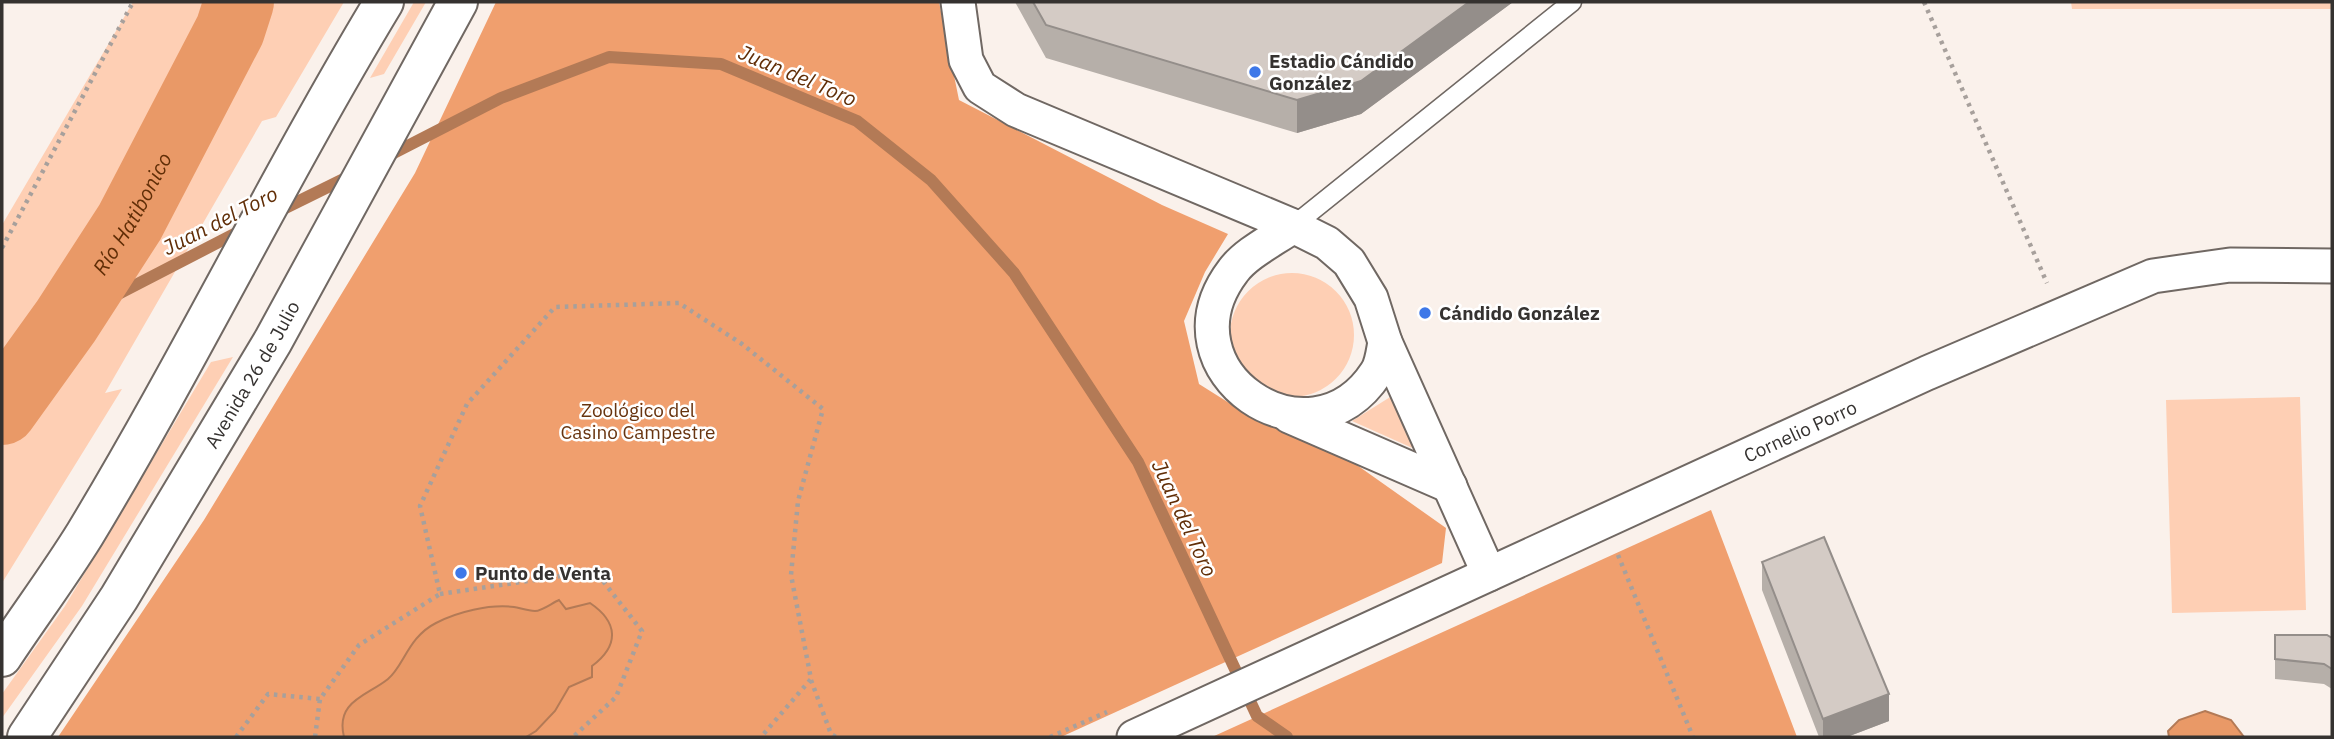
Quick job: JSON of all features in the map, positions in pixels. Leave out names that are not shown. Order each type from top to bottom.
[{"type":"main road","points":[[2,657],[83,536],[179,372],[323,103],[384,2]]},
{"type":"main road","name":"Avenida 26 de Julio","points":[[27,737],[119,598],[273,341],[420,67],[458,2]]},
{"type":"street","points":[[958,2],[966,60],[979,87],[1016,110],[1293,226],[1327,243],[1349,262],[1371,298],[1385,342],[1489,574]]},
{"type":"street","points":[[1293,226],[1234,268],[1218,294],[1212,323],[1216,354],[1230,380],[1252,401],[1450,486]]},
{"type":"street","name":"Cornelio Porro","points":[[1134,737],[1927,373],[2153,276],[2230,265],[2332,267]]},
{"type":"street","points":[[1277,411],[1310,415],[1337,408],[1360,392],[1378,371],[1385,342]]},
{"type":"lane","points":[[1293,226],[1572,2]]},
{"type":"path","points":[[2,248],[134,2]]},
{"type":"path","points":[[1924,2],[2047,283]]},
{"type":"path","points":[[440,594],[420,506],[467,404],[555,307],[679,303],[741,344],[823,409],[798,500],[791,575],[811,679],[836,737]]},
{"type":"path","points":[[1604,522],[1692,737]]},
{"type":"path","points":[[315,737],[320,699],[359,645],[440,594],[595,571],[642,631],[615,697],[573,737]]},
{"type":"path","points":[[761,737],[811,679]]},
{"type":"path","points":[[236,737],[268,694],[320,699]]},
{"type":"shaded area","points":[[133,2],[344,2],[276,117],[262,121],[105,393],[122,389],[2,583],[2,225]]},
{"type":"shaded area","points":[[414,2],[426,2],[384,74],[370,78]]},
{"type":"shaded area","points":[[2071,2],[2332,2],[2332,9],[2072,9]]},
{"type":"shaded area","points":[[1292,273],[1316,278],[1336,291],[1349,311],[1354,335],[1349,359],[1336,379],[1316,392],[1292,397],[1268,392],[1248,379],[1235,359],[1230,335],[1235,311],[1248,291],[1268,278]]},
{"type":"shaded area","points":[[233,357],[82,606],[2,718],[2,694],[65,606],[211,362]]},
{"type":"shaded area","points":[[1395,394],[1417,450],[1352,421]]},
{"type":"shaded area","points":[[2300,397],[2306,610],[2172,613],[2166,400]]},
{"type":"shaded area","points":[[559,600],[566,609],[590,603],[599,610],[610,626],[611,642],[592,666],[592,677],[569,687],[555,711],[536,731],[526,737],[344,737],[342,725],[348,707],[388,679],[419,636],[436,623],[463,612],[494,607],[535,611]]},
{"type":"shaded area","points":[[2205,711],[2231,720],[2244,737],[2169,737],[2168,731],[2179,720]]},
{"type":"green space","name":"Zoológico del Casino Campestre","points":[[496,2],[939,2],[959,100],[1162,205],[1228,234],[1205,272],[1184,321],[1199,384],[1253,418],[1354,463],[1446,528],[1442,563],[1061,737],[58,737],[204,520],[415,173]]},
{"type":"green space","points":[[1711,510],[1797,737],[1212,737]]},
{"type":"building","name":"Estadio Cándido González","points":[[1033,2],[1469,2],[1361,81],[1297,100],[1046,25]]},
{"type":"building","points":[[1824,537],[1889,694],[1823,719],[1762,562]]},
{"type":"building","points":[[2275,635],[2327,635],[2332,638],[2332,669],[2324,664],[2275,659]]},
{"type":"waterway","name":"Río Hatibonico","points":[[2,410],[66,321],[130,222],[230,30],[239,2]]},
{"type":"waterway","name":"Juan del Toro","points":[[386,157],[501,98],[609,57],[721,64],[857,121],[931,180],[1014,273],[1138,462],[1257,716],[1287,737]]},
{"type":"waterway","name":"Juan del Toro","points":[[277,212],[352,175]]},
{"type":"waterway","name":"Juan del Toro","points":[[66,321],[242,230]]},
{"type":"place","name":"Estadio Cándido González","points":[[1255,72]]},
{"type":"place","name":"Cándido González","points":[[1425,313]]},
{"type":"place","name":"Punto de Venta","points":[[461,573]]}]
